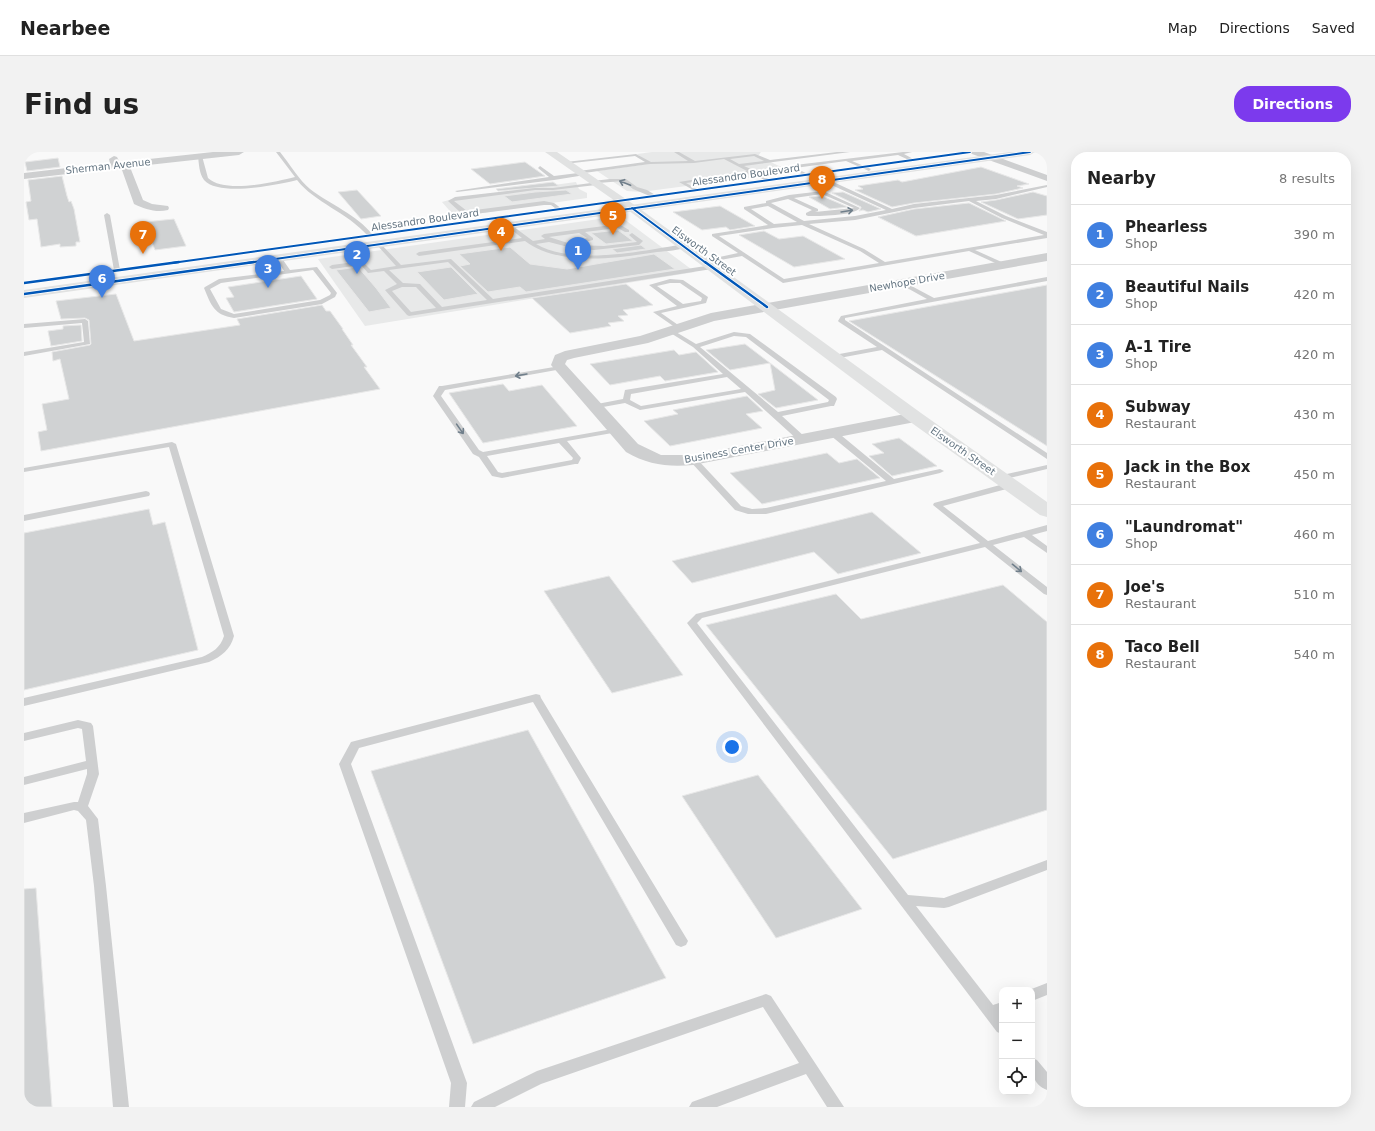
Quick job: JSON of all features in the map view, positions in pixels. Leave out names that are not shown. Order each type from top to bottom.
[{"type":"main road","name":"Elsworth Street","points":[[550,152],[632,208],[914,417],[1047,510]]},
{"type":"main road","name":"Alessandro Boulevard","points":[[512,221],[556,201],[620,201],[767,180],[866,168],[890,158],[970,152]]},
{"type":"main road","name":"Alessandro Boulevard","points":[[24,283],[155,265],[374,240],[512,221],[632,208],[1030,152]]},
{"type":"main road","points":[[827,181],[829,176],[866,168]]},
{"type":"main road","points":[[747,192],[765,186],[802,180],[806,175]]},
{"type":"main road","name":"Alessandro Boulevard","points":[[24,294],[279,258],[374,240]]},
{"type":"main road","points":[[24,288],[124,274],[155,265]]},
{"type":"street","points":[[115,152],[114,162],[126,168],[138,202],[150,207],[164,208]]},
{"type":"street","name":"Sherman Avenue","points":[[24,176],[239,152]]},
{"type":"street","points":[[975,152],[1047,178]]},
{"type":"street","name":"Newhope Drive","points":[[767,307],[1047,257]]},
{"type":"street","points":[[560,368],[558,365],[560,358],[570,354],[643,340],[711,317],[767,307]]},
{"type":"street","name":"Business Center Drive","points":[[560,368],[632,448],[643,456],[665,462],[693,460],[914,417]]},
{"type":"lane","points":[[278,152],[307,189],[341,210],[363,227],[400,267]]},
{"type":"lane","points":[[636,155],[635,153],[642,152]]},
{"type":"lane","points":[[676,152],[694,162]]},
{"type":"lane","points":[[739,165],[848,152]]},
{"type":"lane","points":[[832,153],[866,168]]},
{"type":"lane","points":[[696,190],[681,182],[899,154],[912,156]]},
{"type":"lane","points":[[890,158],[899,154],[912,156]]},
{"type":"lane","points":[[566,163],[636,155],[650,163]]},
{"type":"lane","points":[[457,191],[554,179],[581,173],[650,163],[694,162],[755,155],[806,175]]},
{"type":"lane","points":[[200,156],[205,179],[210,183],[236,187],[298,178]]},
{"type":"lane","points":[[725,158],[767,180]]},
{"type":"lane","points":[[540,167],[554,179]]},
{"type":"lane","points":[[556,201],[483,211],[463,212],[451,201],[545,188],[553,189],[610,180],[624,180],[636,188],[645,190],[654,196]]},
{"type":"lane","points":[[827,181],[891,212]]},
{"type":"lane","points":[[1047,186],[1012,195],[914,206],[891,212],[855,218],[773,226],[714,235],[783,281],[971,250],[1047,235]]},
{"type":"lane","points":[[545,188],[556,201]]},
{"type":"lane","points":[[1034,189],[1047,192]]},
{"type":"lane","points":[[773,226],[746,208],[769,204],[768,202],[789,197],[822,192],[857,208],[855,210],[834,213],[791,216]]},
{"type":"lane","points":[[489,195],[494,199]]},
{"type":"lane","points":[[789,197],[816,210],[808,214]]},
{"type":"lane","points":[[467,198],[472,202]]},
{"type":"lane","points":[[970,200],[1004,217],[1047,235]]},
{"type":"lane","points":[[549,203],[556,201]]},
{"type":"lane","points":[[500,204],[505,208],[512,221],[538,248],[560,254],[595,257],[684,246]]},
{"type":"lane","points":[[769,204],[804,224],[862,250],[885,264]]},
{"type":"lane","points":[[477,207],[483,211]]},
{"type":"lane","points":[[107,215],[117,270]]},
{"type":"lane","points":[[626,231],[618,226],[544,236],[549,240],[563,245],[583,248],[601,248],[639,244],[640,241],[632,235]]},
{"type":"lane","points":[[563,245],[591,239],[580,231]]},
{"type":"lane","points":[[419,254],[549,240]]},
{"type":"lane","points":[[971,250],[1004,265]]},
{"type":"lane","points":[[441,251],[492,301]]},
{"type":"lane","points":[[441,309],[418,285],[401,285],[388,290],[409,314],[441,309],[492,301],[708,264],[743,254]]},
{"type":"lane","points":[[279,258],[288,272]]},
{"type":"lane","points":[[332,267],[362,263],[370,272],[449,260]]},
{"type":"lane","points":[[315,268],[334,293],[333,296],[322,302],[230,316],[220,312],[207,288],[219,281],[288,272],[315,268]]},
{"type":"lane","points":[[386,269],[401,285]]},
{"type":"lane","points":[[1047,279],[843,317],[841,321],[1047,457]]},
{"type":"lane","points":[[681,306],[652,285],[670,281],[681,281],[705,297],[704,302],[656,312],[802,438]]},
{"type":"lane","points":[[902,283],[933,300]]},
{"type":"lane","points":[[24,326],[85,321],[88,343],[24,354]]},
{"type":"lane","points":[[695,346],[734,334],[748,335],[833,399],[831,404],[776,415]]},
{"type":"lane","points":[[834,357],[883,348]]},
{"type":"lane","points":[[560,368],[442,388],[437,396],[495,474],[502,476],[575,462],[577,458],[561,440]]},
{"type":"lane","points":[[626,401],[628,392],[728,375]]},
{"type":"lane","points":[[595,407],[626,401],[640,408],[746,390]]},
{"type":"lane","points":[[479,453],[615,430]]},
{"type":"lane","points":[[833,433],[892,482]]},
{"type":"lane","points":[[24,470],[172,444],[229,636],[226,645],[222,650],[218,654],[205,660],[24,702]]},
{"type":"lane","points":[[693,460],[738,508],[743,511],[756,512],[940,471]]},
{"type":"lane","points":[[1047,467],[937,505],[1047,592]]},
{"type":"lane","points":[[24,518],[146,494]]},
{"type":"lane","points":[[1001,1023],[997,1010],[904,900],[692,623],[699,616],[1047,528]]},
{"type":"lane","points":[[1026,534],[1047,550]]},
{"type":"lane","points":[[457,1107],[459,1083],[345,764],[355,745],[536,698],[681,941]]},
{"type":"lane","points":[[24,737],[78,724],[87,726],[93,774],[82,807]]},
{"type":"lane","points":[[24,781],[92,763]]},
{"type":"lane","points":[[24,818],[74,806],[82,807],[92,819],[101,894],[121,1107]]},
{"type":"lane","points":[[904,900],[944,903],[1047,865]]},
{"type":"lane","points":[[1035,995],[1047,989]]},
{"type":"lane","points":[[479,1107],[537,1078],[766,1000],[836,1107]]},
{"type":"lane","points":[[697,1107],[809,1066]]},
{"type":"lane","points":[[1035,1069],[1047,1083]]},
{"type":"shaded area","points":[[652,152],[761,152],[758,156],[792,172],[641,192],[627,191],[597,171],[649,164],[637,154]]},
{"type":"shaded area","points":[[576,182],[579,189],[587,193],[587,198],[455,217],[442,202],[456,198]]},
{"type":"shaded area","points":[[620,216],[695,272],[365,326],[318,259]]},
{"type":"building","points":[[58,158],[60,167],[27,171],[25,162]]},
{"type":"building","points":[[525,162],[545,176],[490,184],[471,169]]},
{"type":"building","points":[[981,167],[1029,184],[1017,186],[1023,188],[996,194],[914,203],[892,207],[855,190],[863,189],[858,186],[898,180],[902,182]]},
{"type":"building","points":[[62,176],[69,202],[71,201],[74,209],[80,242],[76,242],[76,246],[60,247],[60,244],[41,247],[37,219],[29,220],[26,202],[31,201],[28,180]]},
{"type":"building","points":[[553,182],[559,186],[498,191],[496,189]]},
{"type":"building","points":[[357,190],[381,216],[361,219],[338,192]]},
{"type":"building","points":[[566,190],[572,194],[512,202],[504,196],[535,192]]},
{"type":"building","points":[[843,192],[881,209],[868,212],[863,210],[859,211],[861,207],[832,193]]},
{"type":"building","points":[[1033,192],[1047,196],[1047,215],[1018,219],[981,202],[996,200]]},
{"type":"building","points":[[822,196],[848,207],[830,209],[809,197]]},
{"type":"building","points":[[969,203],[1006,221],[916,236],[878,217],[914,209]]},
{"type":"building","points":[[720,206],[755,226],[730,230],[726,227],[702,230],[673,212]]},
{"type":"building","points":[[174,219],[186,246],[155,250],[144,222]]},
{"type":"building","points":[[618,230],[633,241],[606,244],[591,233]]},
{"type":"building","points":[[764,231],[779,239],[803,236],[845,259],[794,267],[739,235]]},
{"type":"building","points":[[641,245],[646,249],[617,253],[612,249]]},
{"type":"building","points":[[510,247],[530,264],[567,269],[654,254],[675,269],[526,292],[520,287],[488,292],[460,266],[470,264],[459,254]]},
{"type":"building","points":[[358,267],[391,308],[369,312],[336,270]]},
{"type":"building","points":[[451,267],[478,294],[444,300],[417,272]]},
{"type":"building","points":[[301,276],[317,299],[234,312],[226,298],[234,297],[228,287]]},
{"type":"building","points":[[626,284],[653,305],[623,310],[628,315],[618,316],[624,321],[608,323],[611,326],[570,333],[532,298]]},
{"type":"building","points":[[1047,285],[1047,446],[849,321]]},
{"type":"building","points":[[116,294],[134,341],[240,325],[237,319],[322,305],[326,311],[330,311],[343,329],[353,345],[351,345],[367,367],[364,367],[380,389],[41,451],[38,432],[47,430],[42,404],[69,399],[60,359],[53,361],[52,352],[91,344],[89,320],[85,318],[61,319],[56,301]]},
{"type":"building","points":[[81,325],[82,341],[51,346],[48,331],[63,329],[63,326]]},
{"type":"building","points":[[745,344],[770,363],[730,370],[706,350]]},
{"type":"building","points":[[674,350],[679,355],[696,352],[718,372],[665,381],[660,376],[610,385],[590,364]]},
{"type":"building","points":[[770,363],[818,400],[776,408],[758,394],[775,390]]},
{"type":"building","points":[[503,384],[509,391],[542,385],[577,426],[483,443],[449,393]]},
{"type":"building","points":[[747,396],[763,411],[746,414],[762,428],[670,446],[644,421],[678,414],[673,410]]},
{"type":"building","points":[[899,438],[937,466],[892,476],[869,456],[884,453],[872,444]]},
{"type":"building","points":[[827,453],[839,463],[857,459],[880,478],[762,504],[730,473]]},
{"type":"building","points":[[149,509],[153,525],[165,522],[198,650],[24,690],[24,533]]},
{"type":"building","points":[[872,512],[921,553],[838,574],[814,552],[692,583],[672,561]]},
{"type":"building","points":[[609,576],[683,675],[612,693],[544,591]]},
{"type":"building","points":[[1003,585],[1047,622],[1047,810],[893,859],[706,625],[836,594],[861,619]]},
{"type":"building","points":[[528,730],[666,978],[473,1044],[371,771]]},
{"type":"building","points":[[758,775],[862,909],[776,938],[682,796]]},
{"type":"building","points":[[36,888],[52,1107],[24,1107],[24,889]]},
{"type":"cycle path","points":[[24,283],[970,152]]},
{"type":"cycle path","points":[[24,294],[1030,152]]},
{"type":"cycle path","points":[[632,208],[767,307]]},
{"type":"place","name":"Taco Bell","points":[[822,199]]},
{"type":"place","name":"Jack in the Box","points":[[613,235]]},
{"type":"place","name":"Subway","points":[[501,251]]},
{"type":"place","name":"Joe's","points":[[143,254]]},
{"type":"place","name":"Phearless","points":[[578,270]]},
{"type":"place","name":"Beautiful Nails","points":[[357,274]]},
{"type":"place","name":"A-1 Tire","points":[[268,288]]},
{"type":"place","name":"\"Laundromat\"","points":[[102,298]]}]
